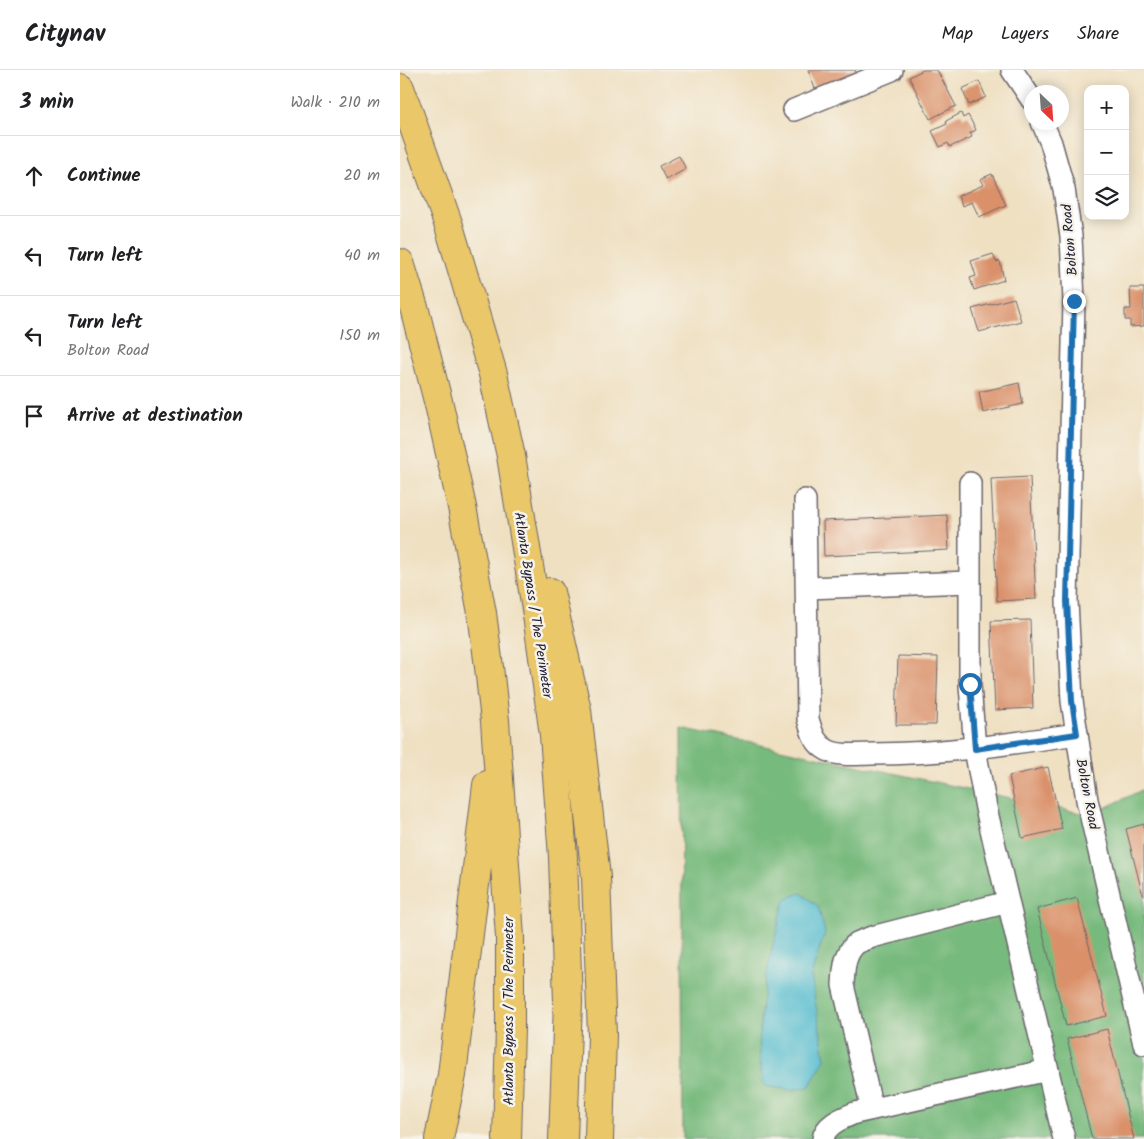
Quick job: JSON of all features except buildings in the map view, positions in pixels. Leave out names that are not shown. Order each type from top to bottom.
[{"type":"highway","name":"Atlanta Bypass / The Perimeter","points":[[400,88],[446,216],[493,374],[511,456],[537,615],[555,754],[563,857],[568,1002],[563,1139]]},
{"type":"highway","name":"Atlanta Bypass / The Perimeter","points":[[400,263],[436,391],[462,507],[482,613],[495,722],[510,938],[510,1028],[506,1139]]},
{"type":"highway","points":[[511,456],[548,583],[577,710],[598,906],[602,1035],[599,1139]]},
{"type":"highway","points":[[440,1139],[452,1075],[495,722]]},
{"type":"street","points":[[794,110],[892,70]]},
{"type":"street","points":[[1012,70],[1024,88]]},
{"type":"street","name":"Bolton Road","points":[[1045,130],[1064,189],[1071,236],[1074,301],[1067,601],[1072,701],[1087,800],[1143,1037]]},
{"type":"street","points":[[970,483],[970,684],[975,749],[986,808],[1064,1139]]},
{"type":"street","points":[[805,500],[808,719],[814,739],[828,751],[846,754],[901,754],[975,749],[1077,734]]},
{"type":"street","points":[[806,588],[969,582]]},
{"type":"street","points":[[872,1109],[844,984],[844,967],[848,953],[857,944],[872,937],[1008,902]]},
{"type":"street","points":[[823,1139],[824,1134],[832,1125],[842,1118],[872,1109],[1048,1070]]},
{"type":"green space","points":[[681,728],[1090,815],[1144,789],[1144,1139],[683,1139]]},
{"type":"water","points":[[801,893],[818,906],[825,932],[811,976],[825,1059],[809,1087],[791,1090],[764,1086],[761,1063],[761,1016],[768,968],[785,899]]},
{"type":"route","points":[[970,684],[975,749],[1077,734],[1072,701],[1067,601],[1074,301]]}]
